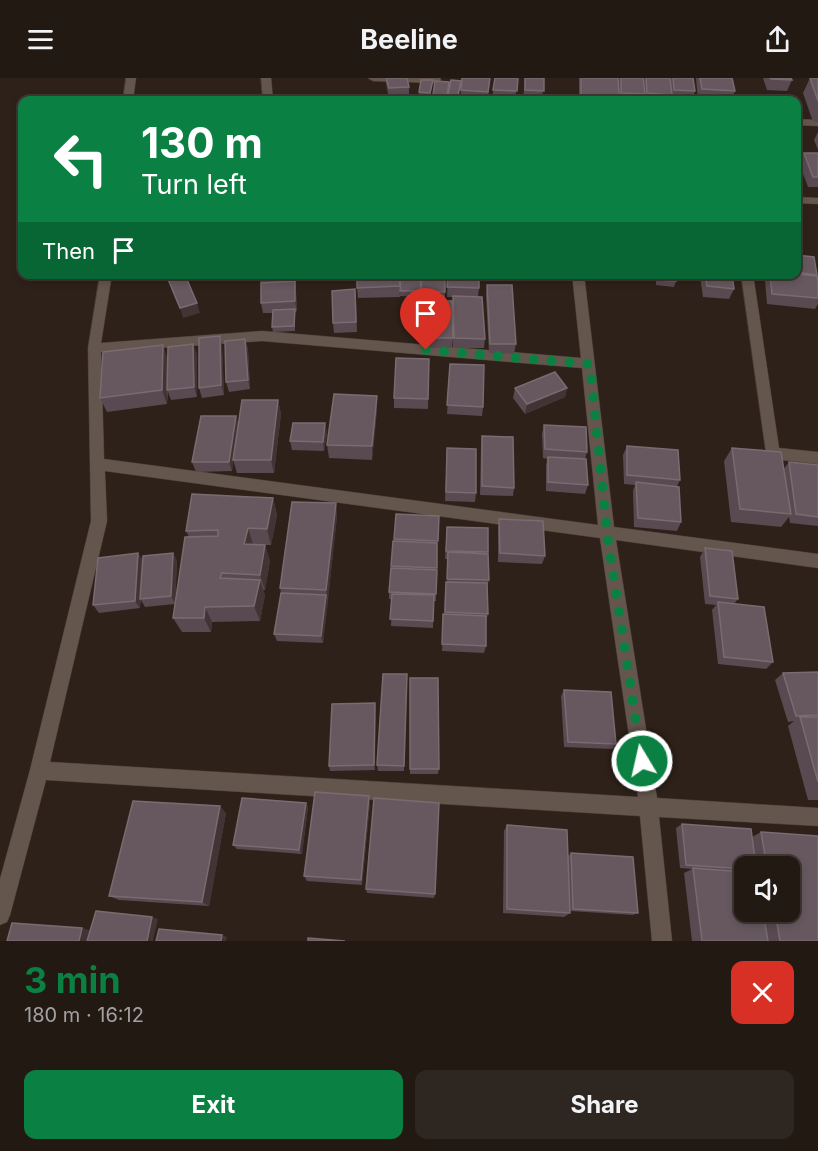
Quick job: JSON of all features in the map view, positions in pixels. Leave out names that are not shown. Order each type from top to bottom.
[{"type":"street","points":[[129,96],[131,78]]},
{"type":"street","points":[[266,78],[268,96]]},
{"type":"street","points":[[373,78],[436,80],[435,78]]},
{"type":"street","points":[[801,122],[818,123]]},
{"type":"street","points":[[801,200],[818,201]]},
{"type":"street","points":[[0,915],[39,770],[99,521],[94,348],[105,279]]},
{"type":"street","points":[[579,279],[590,364],[607,534],[649,807],[662,941]]},
{"type":"street","points":[[748,279],[773,453],[818,458]]},
{"type":"street","points":[[94,348],[262,336],[590,364]]},
{"type":"street","points":[[96,464],[818,561]]},
{"type":"street","points":[[39,770],[818,817]]},
{"type":"building","points":[[386,78],[407,78],[409,87],[389,88]]},
{"type":"building","points":[[462,78],[490,78],[488,92],[461,90]]},
{"type":"building","points":[[495,78],[518,78],[517,91],[493,90]]},
{"type":"building","points":[[525,78],[544,78],[544,91],[525,90]]},
{"type":"building","points":[[581,78],[618,78],[619,95],[581,95]]},
{"type":"building","points":[[621,78],[643,78],[645,94],[621,93]]},
{"type":"building","points":[[646,78],[670,78],[672,95],[647,93]]},
{"type":"building","points":[[673,78],[693,78],[695,91],[674,90]]},
{"type":"building","points":[[700,78],[732,78],[735,91],[702,89]]},
{"type":"building","points":[[791,78],[792,80],[771,79]]},
{"type":"building","points":[[810,78],[818,78],[818,101]]},
{"type":"building","points":[[421,80],[433,80],[430,93],[419,92]]},
{"type":"building","points":[[451,80],[461,81],[458,96],[448,95]]},
{"type":"building","points":[[435,81],[449,82],[447,96],[433,95]]},
{"type":"building","points":[[804,153],[818,153],[818,177],[813,177]]},
{"type":"building","points":[[801,256],[814,257],[817,275],[801,273]]},
{"type":"building","points":[[801,274],[817,276],[818,298],[772,294],[770,279],[801,279]]},
{"type":"building","points":[[168,279],[187,279],[197,303],[180,308]]},
{"type":"building","points":[[357,279],[399,279],[400,286],[357,288]]},
{"type":"building","points":[[401,279],[421,279],[420,291],[400,291]]},
{"type":"building","points":[[422,279],[445,279],[445,292],[421,291]]},
{"type":"building","points":[[448,279],[479,279],[479,288],[447,287]]},
{"type":"building","points":[[676,279],[676,281],[658,280]]},
{"type":"building","points":[[706,279],[733,279],[734,289],[707,286]]},
{"type":"building","points":[[295,281],[295,301],[261,303],[261,283]]},
{"type":"building","points":[[487,285],[512,285],[516,344],[490,344]]},
{"type":"building","points":[[355,289],[356,322],[333,323],[332,291]]},
{"type":"building","points":[[453,296],[482,297],[485,339],[454,338]]},
{"type":"building","points":[[427,301],[452,301],[453,338],[427,338]]},
{"type":"building","points":[[295,309],[294,326],[272,327],[273,310]]},
{"type":"building","points":[[220,336],[221,385],[199,388],[199,338]]},
{"type":"building","points":[[245,339],[248,380],[226,382],[225,341]]},
{"type":"building","points":[[193,344],[194,387],[167,390],[168,347]]},
{"type":"building","points":[[163,345],[162,390],[100,398],[103,352]]},
{"type":"building","points":[[396,358],[429,359],[428,399],[394,398]]},
{"type":"building","points":[[450,364],[484,365],[483,407],[447,405]]},
{"type":"building","points":[[555,372],[567,388],[527,404],[515,388]]},
{"type":"building","points":[[334,394],[377,396],[372,446],[327,445]]},
{"type":"building","points":[[242,400],[278,400],[271,460],[233,460]]},
{"type":"building","points":[[201,416],[236,416],[229,462],[192,462]]},
{"type":"building","points":[[293,423],[325,423],[323,442],[290,441]]},
{"type":"building","points":[[544,425],[586,427],[587,452],[545,449]]},
{"type":"building","points":[[482,436],[513,437],[514,488],[482,486]]},
{"type":"building","points":[[627,446],[678,450],[680,480],[627,475]]},
{"type":"building","points":[[447,448],[476,449],[476,493],[446,492]]},
{"type":"building","points":[[732,448],[781,452],[791,514],[740,509]]},
{"type":"building","points":[[548,457],[586,459],[588,485],[548,482]]},
{"type":"building","points":[[789,462],[818,465],[818,517],[796,514]]},
{"type":"building","points":[[636,482],[679,487],[681,522],[638,518]]},
{"type":"building","points":[[192,494],[273,498],[267,529],[248,528],[244,544],[265,545],[260,575],[222,573],[220,578],[260,580],[254,606],[205,607],[204,618],[173,618],[185,537],[218,536],[218,530],[186,531]]},
{"type":"building","points":[[292,502],[336,503],[326,590],[280,588]]},
{"type":"building","points":[[396,514],[439,516],[438,541],[394,539]]},
{"type":"building","points":[[499,519],[543,521],[545,556],[500,553]]},
{"type":"building","points":[[447,527],[488,528],[488,552],[446,551]]},
{"type":"building","points":[[393,541],[437,543],[437,568],[391,566]]},
{"type":"building","points":[[705,548],[732,551],[738,599],[710,596]]},
{"type":"building","points":[[448,552],[488,554],[489,580],[447,579]]},
{"type":"building","points":[[138,553],[135,601],[93,605],[98,558]]},
{"type":"building","points":[[173,553],[171,596],[140,599],[143,556]]},
{"type":"building","points":[[391,568],[437,570],[436,594],[389,592]]},
{"type":"building","points":[[446,582],[487,583],[488,614],[445,612]]},
{"type":"building","points":[[281,593],[326,595],[321,636],[274,634]]},
{"type":"building","points":[[392,594],[434,595],[433,621],[390,619]]},
{"type":"building","points":[[718,602],[764,607],[773,662],[724,657]]},
{"type":"building","points":[[443,614],[486,616],[486,646],[442,644]]},
{"type":"building","points":[[818,672],[818,715],[796,716],[783,673]]},
{"type":"building","points":[[383,674],[407,674],[404,766],[377,765]]},
{"type":"building","points":[[410,678],[438,678],[439,769],[410,769]]},
{"type":"building","points":[[564,690],[611,692],[616,744],[568,742]]},
{"type":"building","points":[[375,703],[374,765],[329,766],[332,704]]},
{"type":"building","points":[[800,717],[818,717],[818,782]]},
{"type":"building","points":[[315,792],[369,796],[361,880],[304,876]]},
{"type":"building","points":[[242,798],[306,803],[299,850],[233,845]]},
{"type":"building","points":[[374,798],[439,803],[435,894],[366,889]]},
{"type":"building","points":[[133,801],[220,806],[202,902],[109,896]]},
{"type":"building","points":[[682,824],[751,829],[755,856],[734,856],[734,868],[686,865]]},
{"type":"building","points":[[507,825],[567,830],[570,913],[507,909]]},
{"type":"building","points":[[761,832],[818,836],[818,941],[780,941],[777,922],[800,922],[800,856],[765,856]]},
{"type":"building","points":[[571,853],[633,857],[638,913],[573,909]]},
{"type":"building","points":[[693,868],[734,871],[734,922],[765,922],[768,941],[702,941]]},
{"type":"building","points":[[96,911],[152,917],[147,941],[87,941]]},
{"type":"building","points":[[12,923],[82,928],[79,941],[7,941]]},
{"type":"building","points":[[159,929],[222,935],[221,941],[156,941]]},
{"type":"building","points":[[308,938],[345,941],[308,941]]},
{"type":"route","points":[[426,350],[590,364],[607,534],[642,761]]}]
